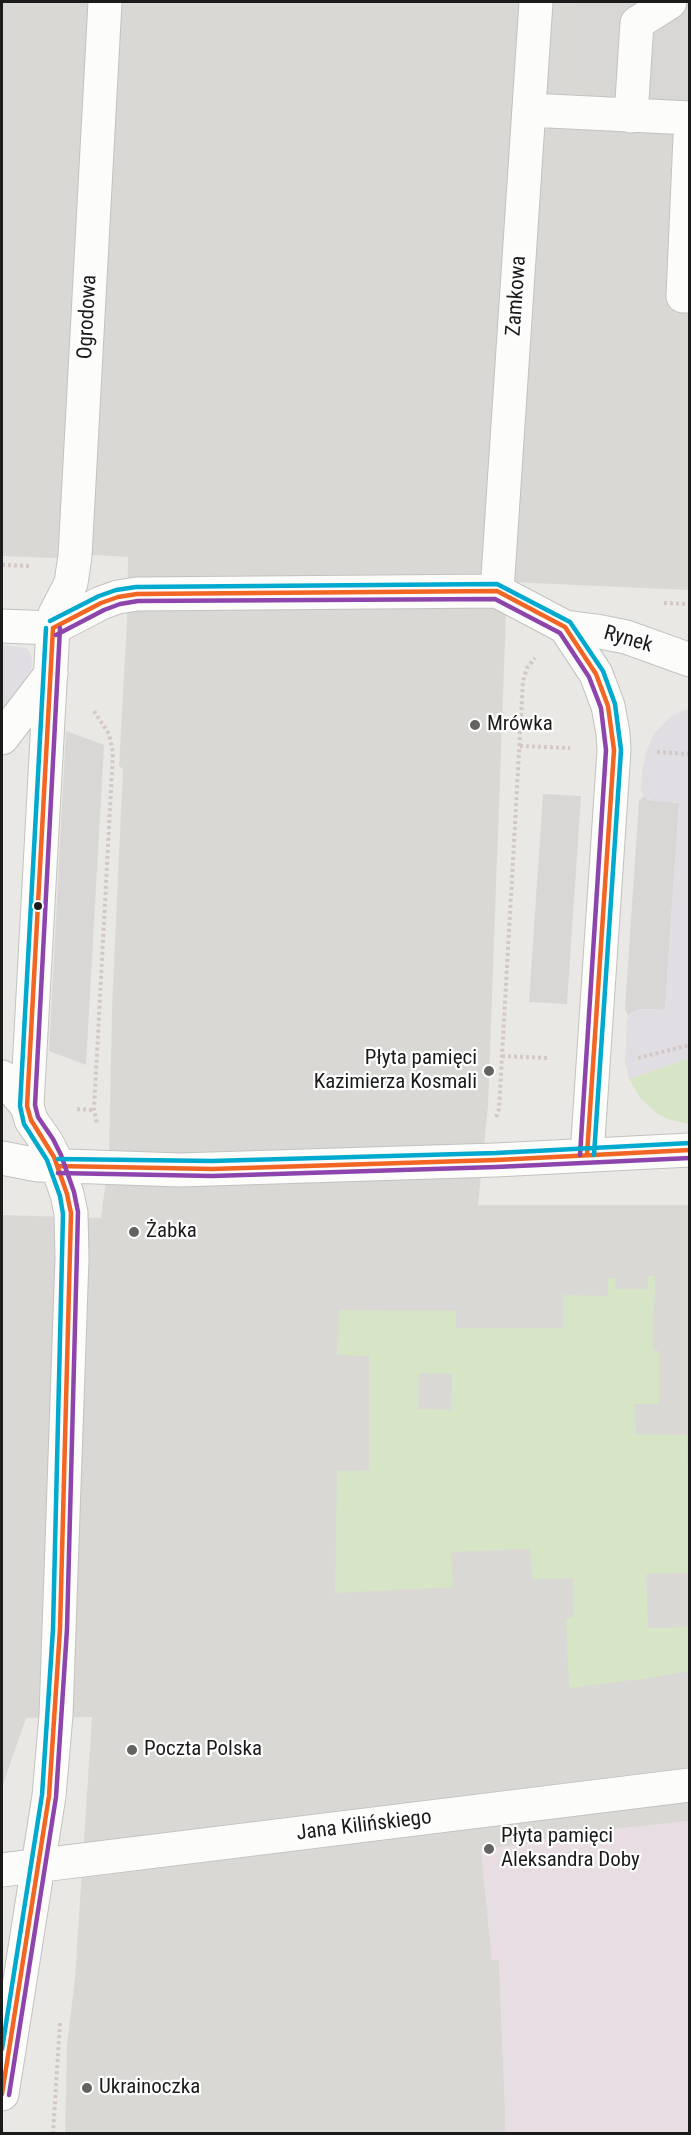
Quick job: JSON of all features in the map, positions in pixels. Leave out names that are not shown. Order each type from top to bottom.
[{"type":"street","name":"Ogrodowa","points":[[27,1106],[53,628],[55,614],[70,583],[75,556],[105,2]]},
{"type":"street","name":"Zamkowa","points":[[497,591],[536,2]]},
{"type":"street","points":[[631,116],[637,23],[670,2]]},
{"type":"street","points":[[529,110],[690,118]]},
{"type":"street","points":[[690,137],[683,296],[690,296]]},
{"type":"street","points":[[2,626],[53,628],[101,603],[137,594],[497,591]]},
{"type":"street","name":"Rynek","points":[[497,591],[565,627],[626,637],[690,660]]},
{"type":"street","name":"Rynek","points":[[565,627],[596,674],[608,706],[614,750],[587,1155]]},
{"type":"street","points":[[2,738],[51,674]]},
{"type":"street","points":[[2,1077],[27,1106],[29,1117],[47,1143],[58,1166],[71,1207],[72,1258],[56,1715],[49,1796],[2,2094]]},
{"type":"street","points":[[2,1158],[28,1164],[58,1166],[191,1170],[690,1150]]},
{"type":"street","name":"Jana Kilińskiego","points":[[2,1870],[690,1785]]},
{"type":"path","points":[[499,1105],[523,676],[536,656]]},
{"type":"path","points":[[66,1109],[94,1110],[113,752],[109,734],[96,716],[93,707]]},
{"type":"path","points":[[519,746],[572,748]]},
{"type":"path","points":[[646,752],[690,754]]},
{"type":"path","points":[[635,1059],[690,1045]]},
{"type":"path","points":[[502,1056],[552,1058]]},
{"type":"path","points":[[53,2133],[61,2012]]},
{"type":"shaded area","points":[[2,2],[689,2],[689,590],[509,582],[488,1106],[478,1205],[689,1205],[689,1821],[561,1835],[532,1843],[481,1850],[492,1960],[499,1959],[506,2133],[65,2134],[67,2045],[75,1978],[92,1717],[26,1718],[2,1787],[2,1215],[101,1218],[109,1158],[112,1009],[123,768],[119,767],[128,557],[2,556]]},
{"type":"shaded area","points":[[580,2],[689,2],[689,136],[608,132],[612,81],[576,80]]},
{"type":"shaded area","points":[[2,645],[26,648],[31,654],[32,663],[31,670],[2,713]]},
{"type":"shaded area","points":[[689,708],[689,1058],[629,1079],[625,1062],[627,1018],[634,1011],[642,1009],[665,1010],[679,803],[645,798],[641,789],[642,770],[646,752],[654,734],[671,716]]},
{"type":"shaded area","points":[[66,731],[104,745],[86,1065],[49,1051]]},
{"type":"shaded area","points":[[543,794],[581,796],[567,1004],[529,1002]]},
{"type":"shaded area","points":[[644,796],[648,800],[679,803],[665,1010],[642,1009],[628,1016],[625,1009],[639,801]]},
{"type":"shaded area","points":[[689,1821],[689,2133],[506,2133],[499,1960],[492,1960],[481,1850],[532,1843],[561,1835]]},
{"type":"green space","points":[[689,1058],[689,1124],[659,1115],[641,1099],[629,1079]]},
{"type":"green space","points":[[648,1276],[655,1276],[653,1350],[659,1351],[659,1404],[635,1404],[636,1434],[687,1435],[690,1573],[646,1574],[648,1628],[689,1627],[689,1671],[569,1688],[566,1618],[574,1617],[573,1578],[532,1579],[530,1549],[451,1552],[453,1587],[335,1593],[337,1471],[369,1470],[369,1356],[337,1355],[339,1310],[456,1311],[456,1328],[563,1328],[563,1295],[608,1296],[608,1278],[615,1278],[616,1289],[648,1289]],"holes":[[[419,1373],[452,1374],[451,1410],[418,1409]]]},
{"type":"transit line","points":[[50,621],[99,596],[116,590],[136,587],[497,584],[570,622],[603,671],[615,704],[621,750],[594,1155]]},
{"type":"transit line","points":[[53,628],[101,603],[137,594],[497,591],[565,627],[596,674],[608,706],[614,750],[587,1155]]},
{"type":"transit line","points":[[56,635],[104,610],[138,601],[495,599],[560,633],[589,677],[601,708],[606,750],[580,1155]]},
{"type":"transit line","points":[[2,2049],[42,1795],[53,1629],[63,1214],[60,1196],[47,1160],[24,1124],[20,1106],[46,628]]},
{"type":"transit line","points":[[2,2094],[49,1796],[60,1629],[71,1213],[54,1157],[31,1120],[27,1106],[53,628]]},
{"type":"transit line","points":[[9,2095],[56,1797],[67,1629],[78,1212],[74,1192],[61,1155],[38,1117],[35,1105],[60,628]]},
{"type":"transit line","points":[[58,1159],[212,1161],[496,1153],[690,1143]]},
{"type":"transit line","points":[[58,1166],[212,1169],[496,1160],[690,1150]]},
{"type":"transit line","points":[[58,1173],[212,1176],[690,1158]]},
{"type":"place","name":"Mrówka","points":[[475,725]]},
{"type":"place","name":"Płyta pamięci Kazimierza Kosmali","points":[[489,1071]]},
{"type":"place","name":"Żabka","points":[[134,1232]]},
{"type":"place","name":"Poczta Polska","points":[[132,1750]]},
{"type":"place","name":"Płyta pamięci Aleksandra Doby","points":[[489,1849]]},
{"type":"place","name":"Ukrainoczka","points":[[87,2088]]}]
